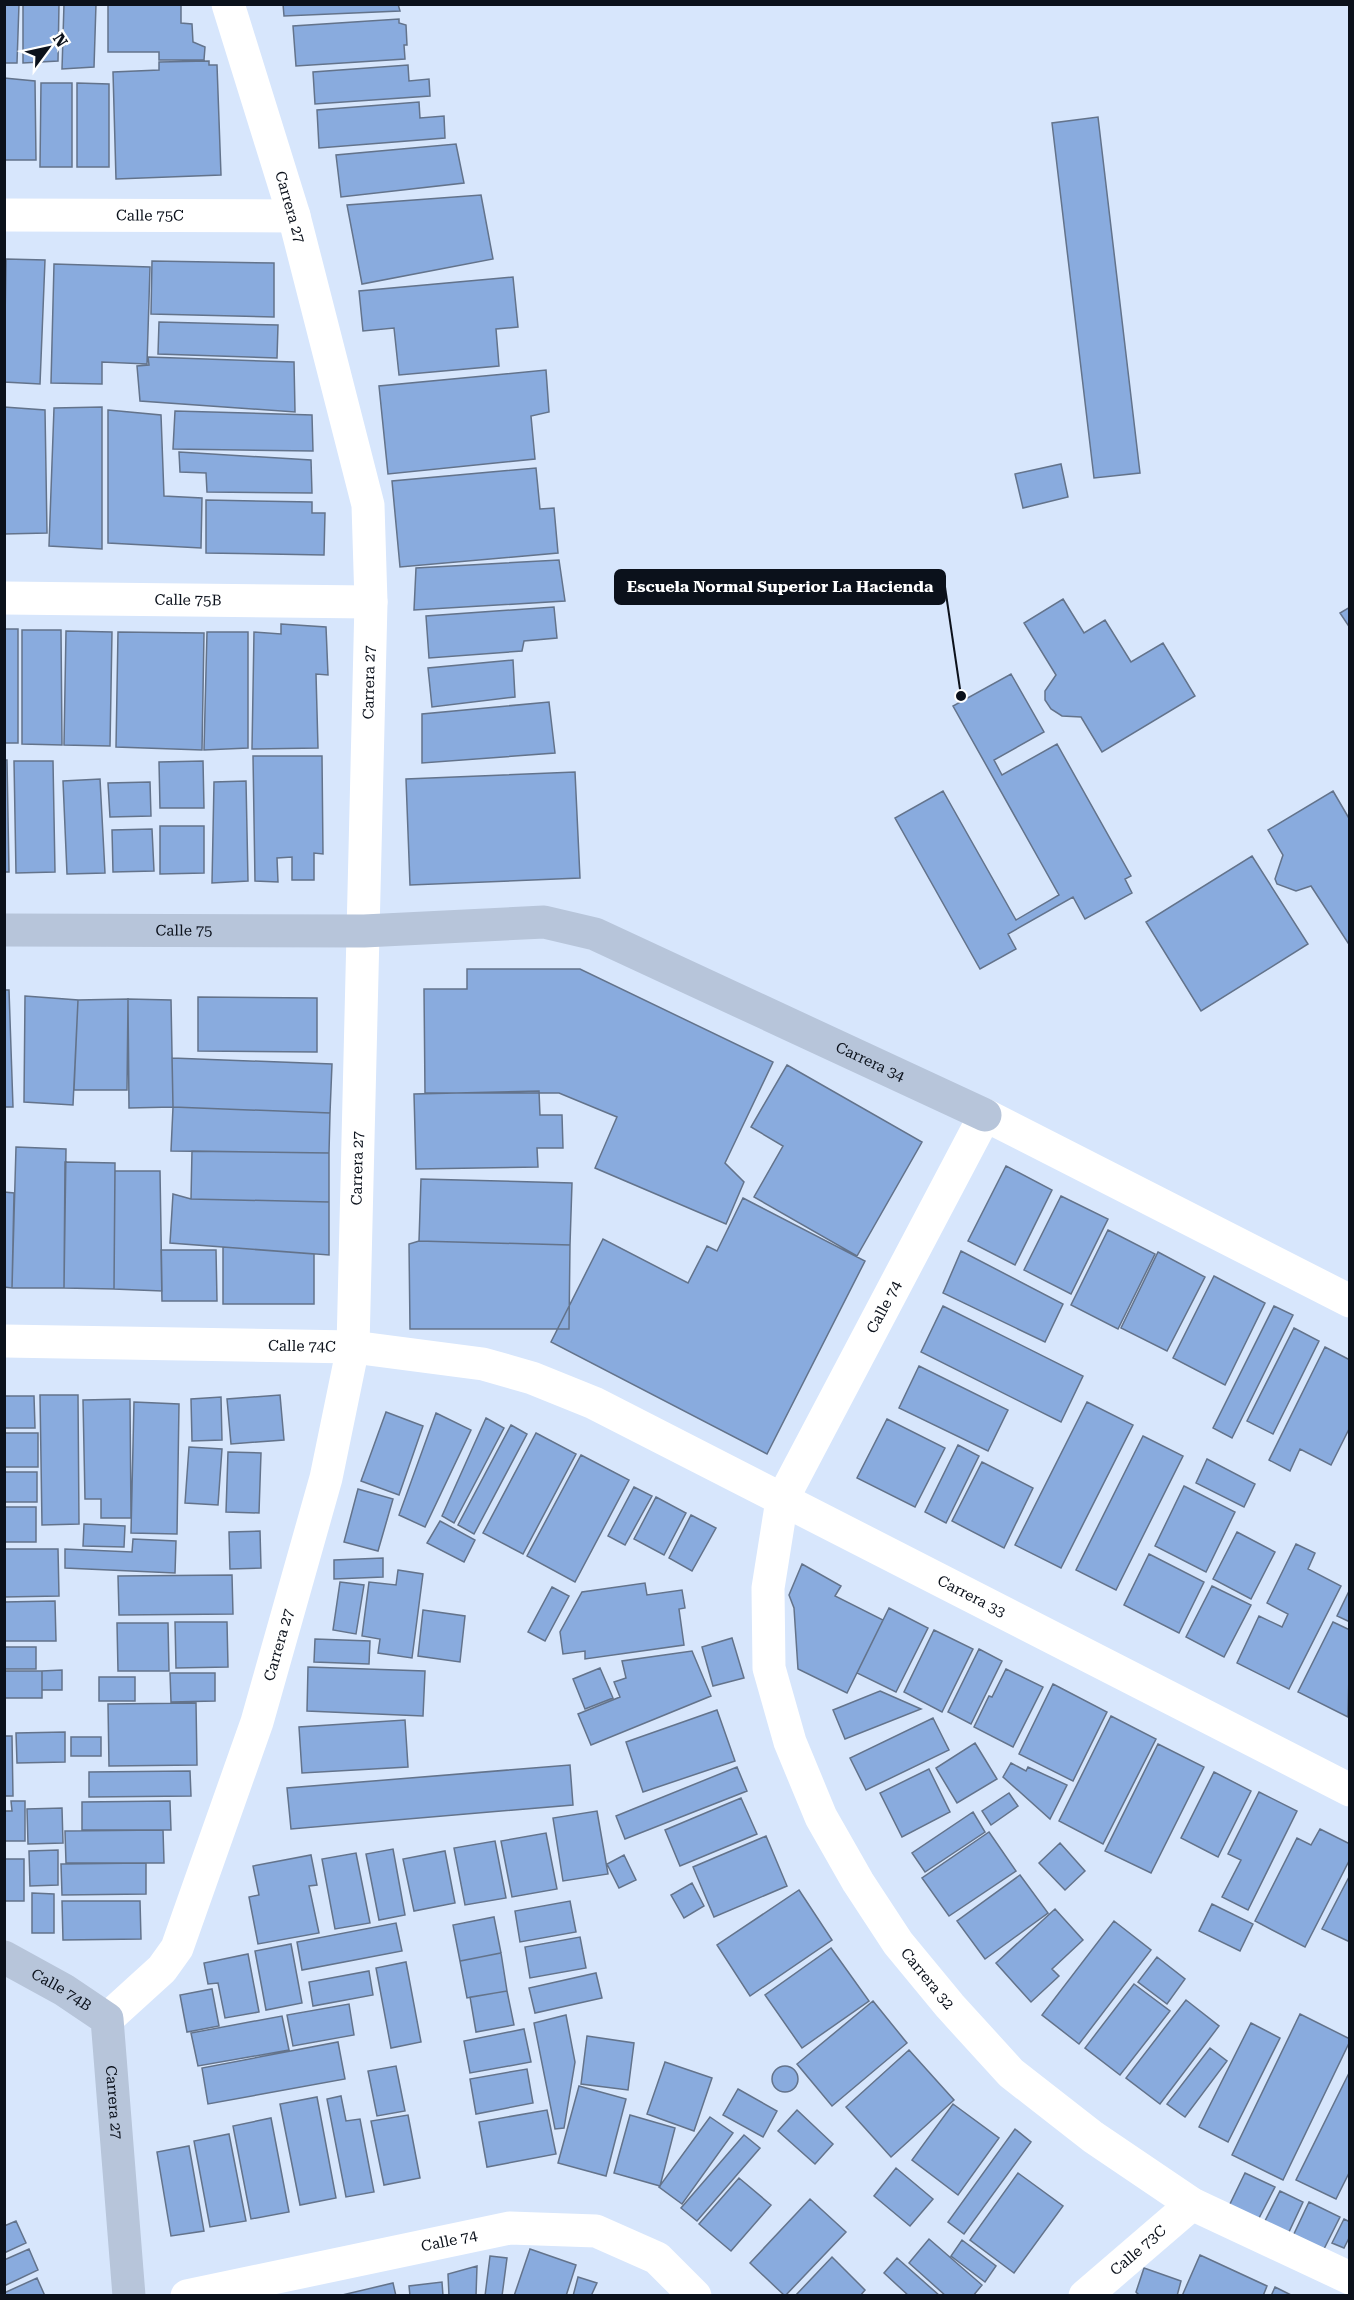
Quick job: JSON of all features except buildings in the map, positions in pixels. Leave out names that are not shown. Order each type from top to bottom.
[{"type":"street","name":"Carrera 27","points":[[129,2295],[107,2019],[162,1969],[177,1948],[257,1722],[326,1479],[353,1347],[371,602],[368,505],[294,216],[228,4]]},
{"type":"street","name":"Calle 75C","points":[[4,215],[294,216]]},
{"type":"street","name":"Calle 75B","points":[[4,598],[371,602]]},
{"type":"street","name":"Carrera 34","points":[[364,930],[544,922],[595,934],[985,1115],[1350,1301]]},
{"type":"street","name":"Calle 75","points":[[4,930],[364,930]]},
{"type":"street","name":"Calle 74","points":[[782,1500],[985,1115]]},
{"type":"street","name":"Calle 74C","points":[[4,1341],[353,1347],[483,1364],[532,1377],[594,1402]]},
{"type":"street","name":"Carrera 33","points":[[594,1402],[1350,1790]]},
{"type":"street","name":"Carrera 32","points":[[782,1500],[768,1588],[769,1668],[790,1742],[821,1817],[858,1882],[913,1961],[950,2007],[1011,2073],[1094,2136],[1192,2204],[1350,2278]]},
{"type":"street","name":"Calle 74B","points":[[8,1963],[64,1990],[107,2019]]},
{"type":"street","name":"Calle 73C","points":[[1085,2295],[1192,2204]]},
{"type":"street","name":"Calle 74","points":[[187,2295],[510,2228],[596,2231],[657,2258],[695,2295]]},
{"type":"place","name":"Escuela Normal Superior La Hacienda","points":[[961,696]]}]
